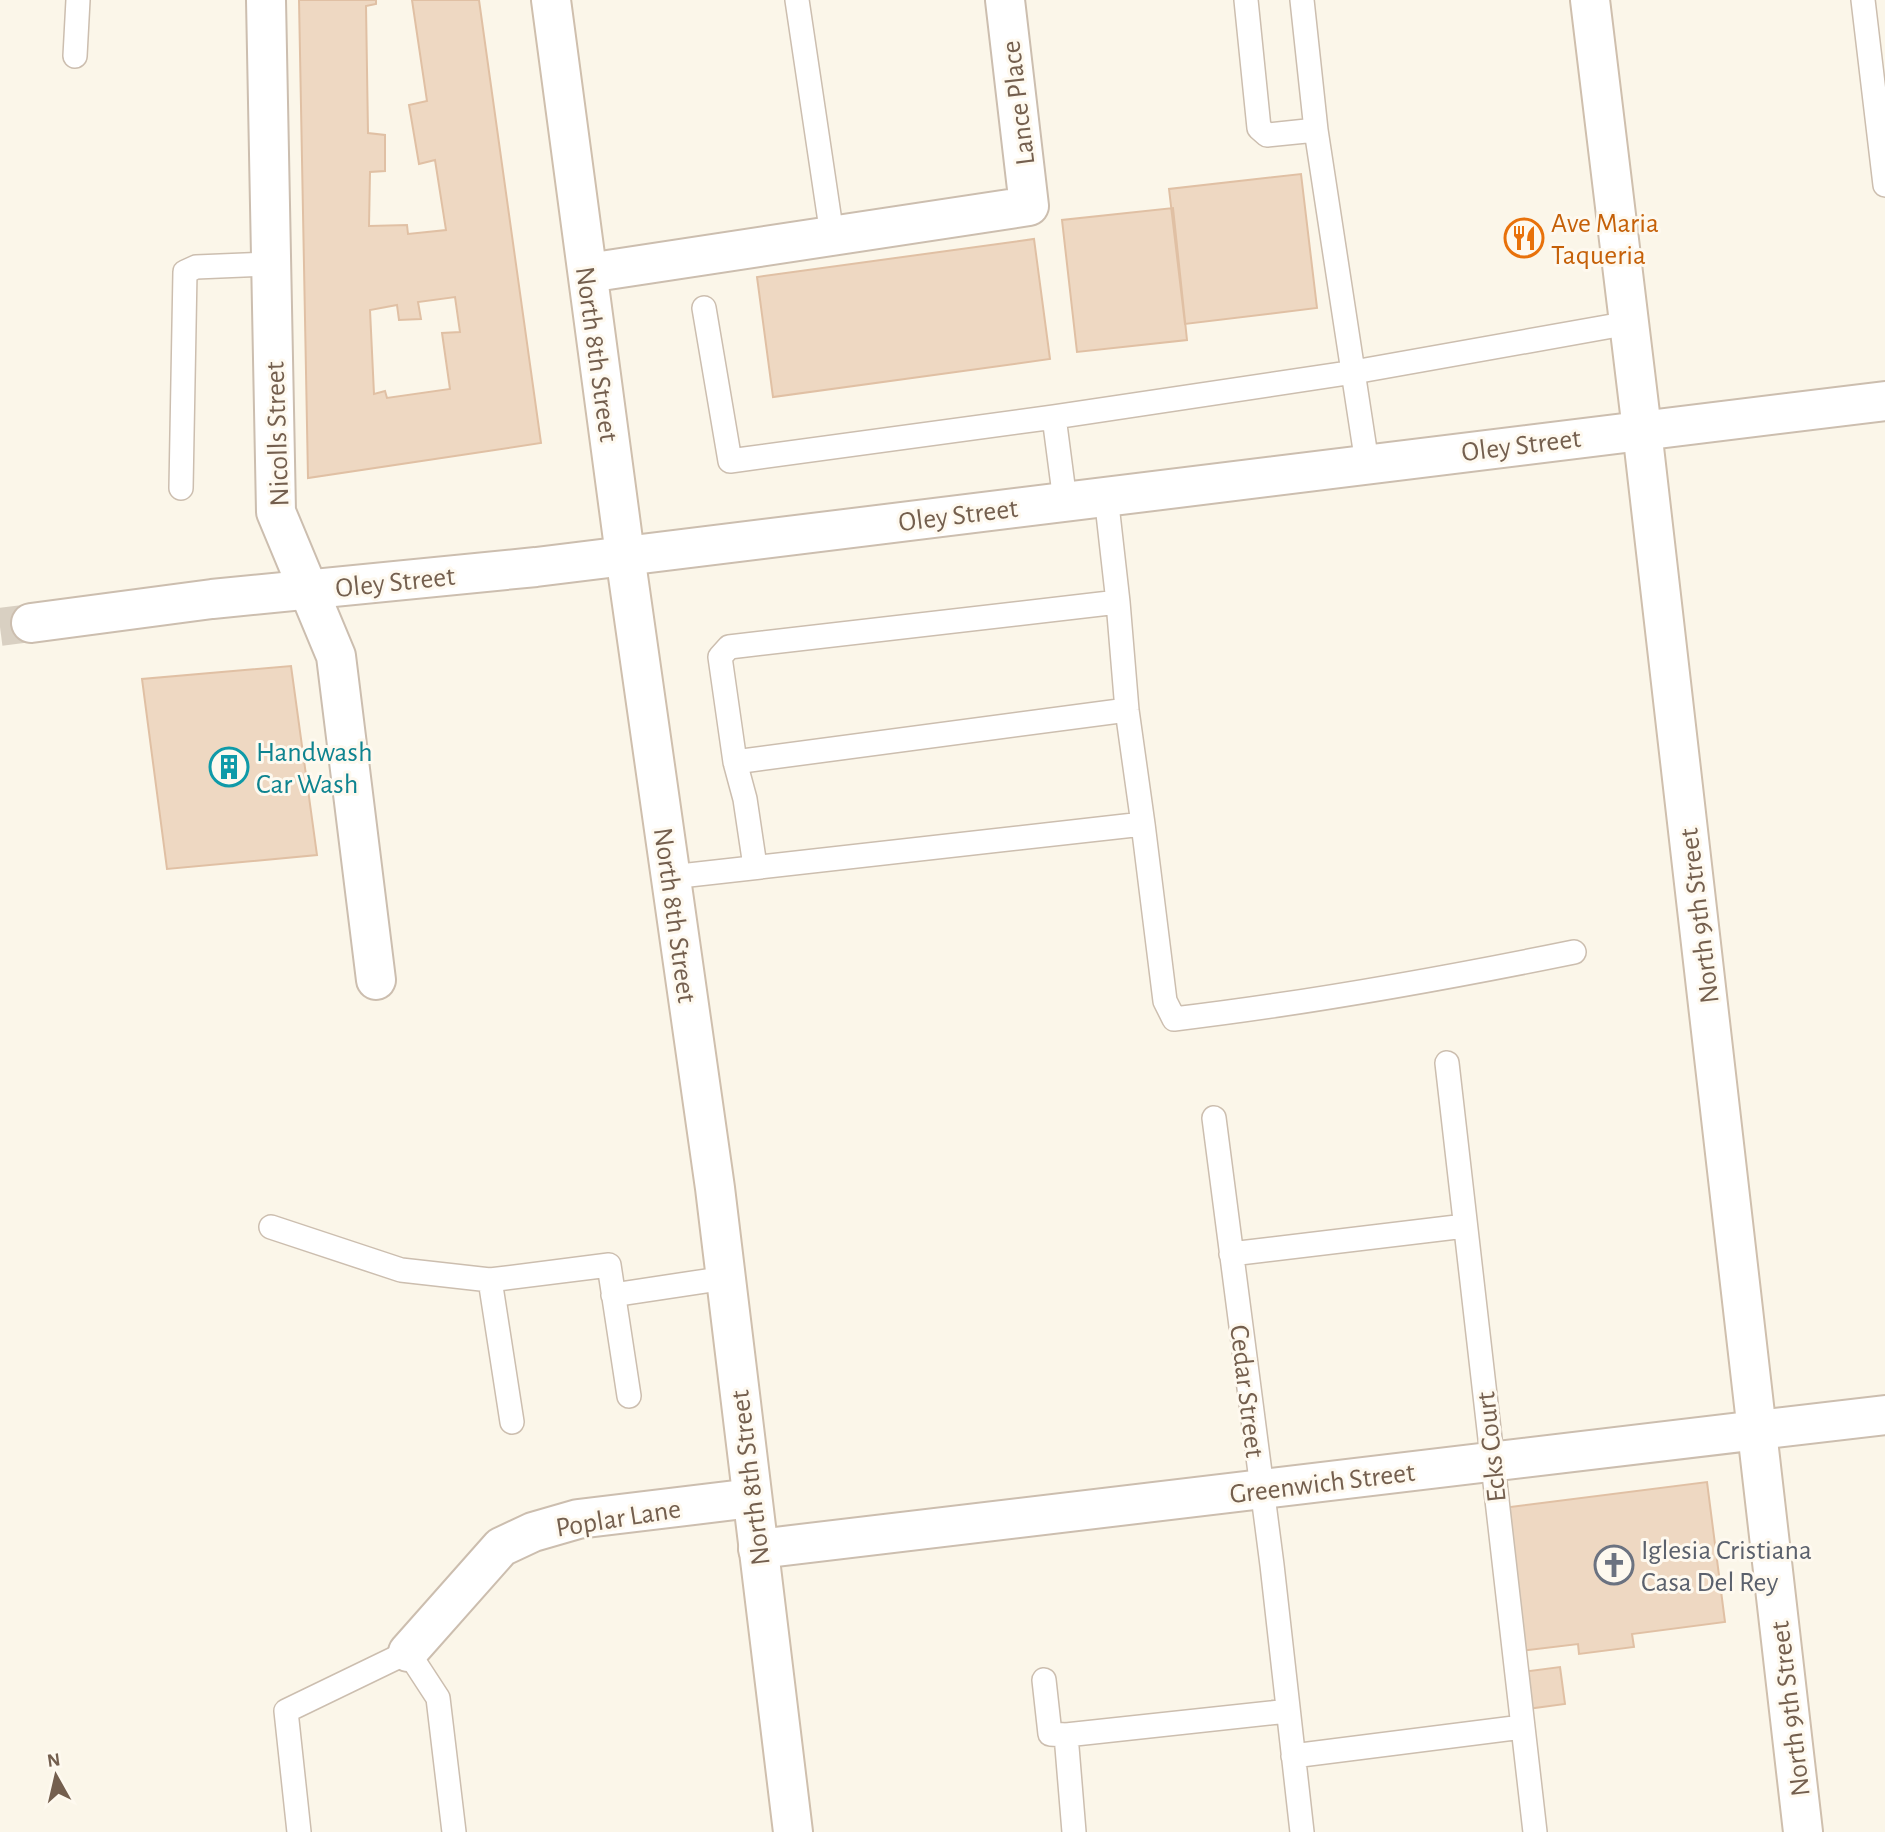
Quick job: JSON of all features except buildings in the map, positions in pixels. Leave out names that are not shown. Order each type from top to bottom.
[{"type":"street","name":"Nicolls Street","points":[[266,0],[275,512],[336,656],[376,980]]},
{"type":"street","name":"North 8th Street","points":[[551,0],[625,555],[715,1188],[793,1832]]},
{"type":"street","name":"Lance Place","points":[[832,235],[1029,206],[1005,0]]},
{"type":"street","name":"North 9th Street","points":[[1590,0],[1803,1832]]},
{"type":"street","points":[[587,273],[832,235]]},
{"type":"street","name":"Oley Street","points":[[31,623],[212,599],[536,567],[1885,401]]},
{"type":"street","name":"Greenwich Street","points":[[758,1549],[1885,1415]]},
{"type":"street","name":"Poplar Lane","points":[[408,1652],[500,1547],[533,1532],[578,1519],[752,1498]]},
{"type":"lane","points":[[75,56],[78,0]]},
{"type":"lane","points":[[797,0],[832,235]]},
{"type":"lane","points":[[1246,0],[1259,128],[1267,135],[1316,130]]},
{"type":"lane","points":[[1302,0],[1316,130],[1367,463]]},
{"type":"lane","points":[[1863,0],[1885,185]]},
{"type":"lane","points":[[181,488],[185,272],[196,267],[271,264]]},
{"type":"lane","points":[[704,308],[730,461],[1054,417],[1354,372],[1629,323]]},
{"type":"lane","points":[[1054,417],[1065,501]]},
{"type":"lane","points":[[1106,496],[1127,710],[1165,1001],[1174,1019],[1260,1009],[1451,977],[1574,951]]},
{"type":"lane","points":[[755,866],[745,799],[735,762],[720,657],[729,647],[1118,602]]},
{"type":"lane","points":[[735,762],[1127,710]]},
{"type":"lane","points":[[671,877],[1143,824]]},
{"type":"lane","name":"Ecks Court","points":[[1447,1063],[1535,1832]]},
{"type":"lane","name":"Cedar Street","points":[[1214,1118],[1302,1832]]},
{"type":"lane","points":[[1231,1254],[1465,1226]]},
{"type":"lane","points":[[271,1227],[401,1270],[490,1280],[609,1265],[629,1396]]},
{"type":"lane","points":[[613,1295],[726,1278]]},
{"type":"lane","points":[[490,1280],[512,1422]]},
{"type":"lane","points":[[299,1832],[286,1711],[408,1652],[438,1698],[454,1832]]},
{"type":"lane","points":[[1044,1680],[1050,1734],[1066,1735],[1289,1711]]},
{"type":"lane","points":[[1293,1756],[1522,1727]]},
{"type":"lane","points":[[1066,1735],[1074,1832]]},
{"type":"tunnel","points":[[0,627],[31,623]]},
{"type":"place","name":"Ave Maria Taqueria","points":[[1524,238]]},
{"type":"place","name":"Handwash Car Wash","points":[[229,767]]},
{"type":"place","name":"Iglesia Cristiana Casa Del Rey","points":[[1614,1565]]}]
